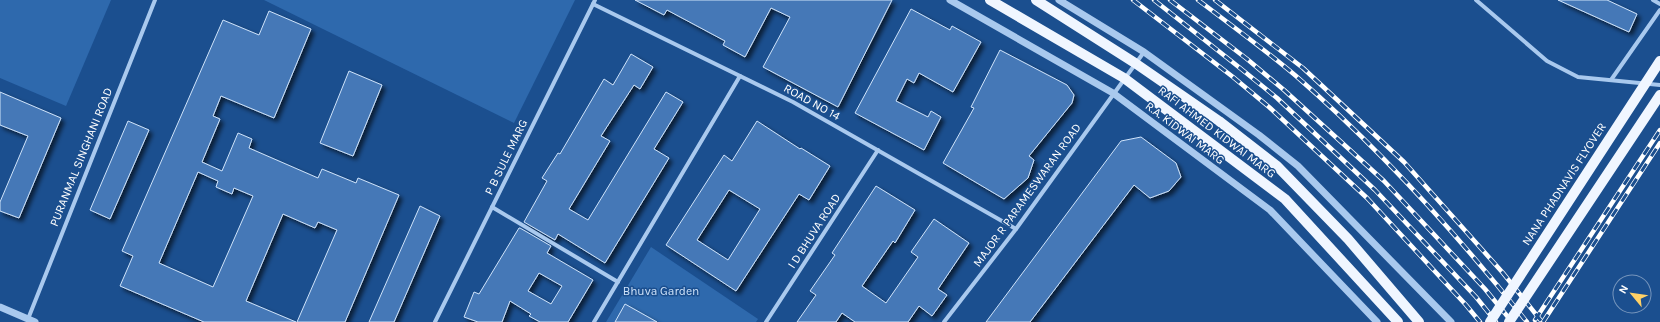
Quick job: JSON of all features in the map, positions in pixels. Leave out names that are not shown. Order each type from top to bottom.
[{"type":"main road","name":"RAFI AHMED KIDWAI MARG","points":[[990,0],[1124,78],[1285,199],[1398,322]]},
{"type":"main road","points":[[1036,0],[1135,62],[1219,121],[1277,166],[1348,239],[1419,322]]},
{"type":"main road","name":"NANA PHADNAVIS FLYOVER","points":[[1490,322],[1660,60]]},
{"type":"main road","points":[[1509,322],[1660,95]]},
{"type":"street","name":"PURANMAL SINGHANI ROAD","points":[[28,320],[155,0]]},
{"type":"street","name":"R.A. KIDWAI MARG","points":[[950,0],[1113,93],[1270,210],[1378,322]]},
{"type":"street","points":[[1059,0],[1144,52],[1259,135],[1298,166],[1450,322]]},
{"type":"street","points":[[1476,0],[1547,61],[1578,77],[1660,85]]},
{"type":"street","points":[[1653,0],[1660,4]]},
{"type":"street","name":"ROAD NO 14","points":[[594,2],[793,102],[1016,229]]},
{"type":"street","name":"P B SULE MARG","points":[[435,322],[594,2]]},
{"type":"street","points":[[1611,80],[1660,10]]},
{"type":"street","name":"MAJOR R PARAMESWARAN ROAD","points":[[944,322],[1016,229],[1135,62],[1144,52]]},
{"type":"street","points":[[594,322],[740,76]]},
{"type":"street","name":"I D BHUVA ROAD","points":[[766,322],[878,150]]},
{"type":"street","points":[[492,207],[618,282]]},
{"type":"street","points":[[0,308],[35,322]]},
{"type":"green space","points":[[0,0],[111,0],[66,106],[0,78]]},
{"type":"green space","points":[[264,0],[575,0],[514,123]]},
{"type":"green space","name":"Bhuva Garden","points":[[651,247],[758,319],[756,322],[606,322]]},
{"type":"building","points":[[635,0],[892,0],[838,107],[763,67],[790,17],[771,8],[745,57],[723,45],[725,41],[667,10],[664,15]]},
{"type":"building","points":[[1558,0],[1607,0],[1637,14],[1629,32]]},
{"type":"building","points":[[911,9],[950,30],[952,26],[981,42],[953,92],[919,73],[914,83],[907,79],[896,101],[928,117],[931,111],[941,117],[924,150],[855,113]]},
{"type":"building","points":[[269,11],[311,29],[274,118],[221,96],[213,116],[220,119],[202,162],[222,171],[238,133],[252,139],[249,148],[318,178],[322,169],[356,183],[358,178],[399,195],[345,322],[297,322],[337,230],[318,222],[315,228],[283,214],[246,301],[296,322],[204,322],[120,286],[133,256],[122,251],[223,20],[259,35]],"holes":[[[198,172],[218,181],[216,187],[232,194],[234,188],[253,196],[213,287],[159,263]]]},
{"type":"building","points":[[1000,50],[1067,85],[1074,95],[1072,103],[1029,156],[1034,160],[1028,178],[1004,199],[943,163],[974,108],[971,107]]},
{"type":"building","points":[[631,54],[653,67],[640,89],[634,85],[601,136],[610,141],[569,209],[588,220],[666,92],[683,102],[654,149],[669,158],[605,263],[558,234],[555,240],[524,222],[547,181],[542,178],[558,153],[560,154],[604,79],[613,85]]},
{"type":"building","points":[[349,71],[382,85],[353,156],[320,143]]},
{"type":"building","points":[[0,92],[61,118],[19,218],[0,211],[0,202],[28,136],[0,125]]},
{"type":"building","points":[[128,121],[149,130],[110,219],[90,210]]},
{"type":"building","points":[[757,121],[800,149],[801,148],[830,166],[809,200],[799,194],[736,291],[666,245],[724,155],[732,161]],"holes":[[[729,190],[760,209],[728,260],[697,240]]]},
{"type":"building","points":[[1141,137],[1176,163],[1181,177],[1169,191],[1150,198],[1134,185],[1030,322],[986,322],[1121,141]]},
{"type":"building","points":[[876,186],[915,210],[895,243],[893,241],[862,286],[886,303],[918,257],[911,252],[934,219],[969,243],[938,289],[947,295],[932,316],[919,306],[908,322],[855,322],[842,313],[836,322],[797,322],[816,295],[810,291],[835,255],[832,253]]},
{"type":"building","points":[[420,206],[440,216],[394,322],[369,322]]},
{"type":"building","points":[[519,228],[551,246],[547,253],[593,280],[568,322],[540,322],[529,316],[531,314],[510,301],[502,322],[478,322],[464,317],[474,292],[479,294]],"holes":[[[539,273],[562,286],[551,304],[528,291]]]},
{"type":"building","points":[[625,304],[657,322],[615,322]]},
{"type":"railway","points":[[1133,0],[1233,77],[1269,107],[1367,198],[1480,322]]},
{"type":"railway","points":[[1154,0],[1277,98],[1375,190],[1476,297],[1496,322]]},
{"type":"railway","points":[[1170,0],[1247,59],[1284,90],[1384,181],[1485,289],[1512,322]]},
{"type":"railway","points":[[1198,0],[1296,76],[1358,133],[1446,225],[1527,322]]},
{"type":"railway","points":[[1215,0],[1303,68],[1404,162],[1503,273],[1542,322]]},
{"type":"railway","points":[[1535,320],[1660,130]]},
{"type":"railway","points":[[1543,322],[1660,143]]}]
